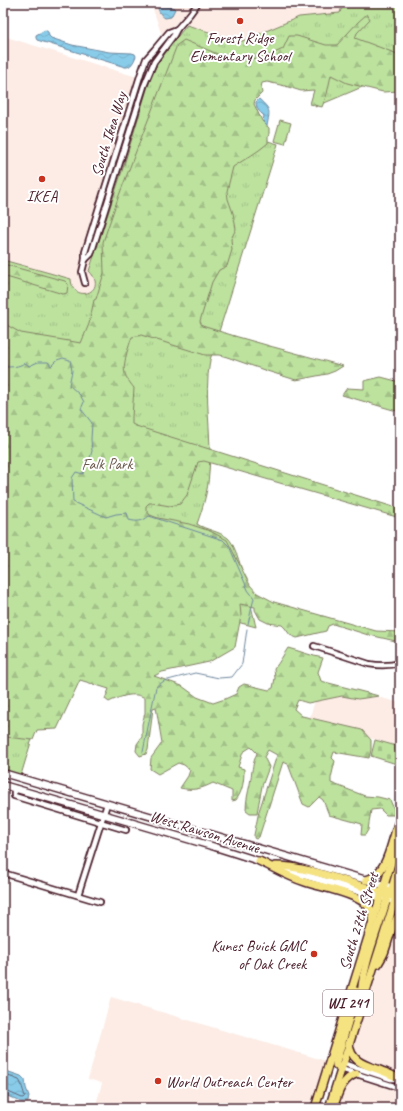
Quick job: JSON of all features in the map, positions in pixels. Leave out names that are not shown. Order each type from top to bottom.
[{"type":"main road","name":"West Rawson Avenue","points":[[3,773],[366,880],[392,894]]},
{"type":"main road","name":"West Rawson Avenue","points":[[3,785],[215,847],[274,866]]},
{"type":"main road","points":[[366,880],[375,876],[383,867],[400,819]]},
{"type":"main road","name":"South 27th Street","points":[[315,1108],[349,1044],[372,974],[392,894],[400,834]]},
{"type":"main road","points":[[215,847],[218,836]]},
{"type":"main road","points":[[259,861],[304,882],[359,899],[370,907],[373,913],[373,919]]},
{"type":"main road","points":[[361,1006],[361,993],[365,968],[392,894],[400,861]]},
{"type":"main road","points":[[274,866],[285,866],[312,871],[392,894]]},
{"type":"main road","name":"South 27th Street","points":[[329,1108],[356,975],[373,919],[392,894]]},
{"type":"main road","points":[[372,974],[384,954],[392,929],[400,914]]},
{"type":"main road","points":[[349,1044],[350,1051],[353,1056],[362,1063],[400,1079]]},
{"type":"main road","points":[[333,1108],[342,1085],[351,1076],[356,1074]]},
{"type":"street","name":"South Ikea Way","points":[[85,260],[91,254],[147,78],[154,62],[177,29],[198,3]]},
{"type":"street","name":"South Ikea Way","points":[[84,283],[82,272],[85,252],[146,59],[169,32],[177,29]]},
{"type":"street","points":[[314,646],[369,664],[386,666],[400,663]]},
{"type":"street","points":[[14,788],[14,796],[126,830]]},
{"type":"street","points":[[78,895],[107,804]]},
{"type":"street","points":[[3,873],[100,902]]},
{"type":"street","points":[[338,1064],[356,1074],[400,1088]]},
{"type":"street","points":[[338,1064],[391,1079],[400,1079]]},
{"type":"shaded area","points":[[151,3],[193,3],[184,16],[162,36]]},
{"type":"shaded area","name":"Forest Ridge Elementary School","points":[[201,3],[343,3],[340,13],[299,17],[240,42],[186,24]]},
{"type":"shaded area","points":[[3,36],[150,81],[89,271],[95,279],[95,285],[88,294],[83,294],[77,291],[71,284],[71,279],[3,260]]},
{"type":"shaded area","points":[[321,681],[400,703],[400,747],[309,720]]},
{"type":"shaded area","points":[[400,917],[400,1108],[335,1108],[343,1089],[353,1054],[353,1043],[373,984]]},
{"type":"shaded area","points":[[111,997],[326,1061],[311,1108],[95,1108],[102,1083],[88,1079]]},
{"type":"green space","name":"Falk Park","points":[[343,3],[400,3],[400,71],[315,107],[320,89],[187,49],[169,112],[278,144],[210,360],[207,388],[210,445],[208,486],[197,524],[228,538],[232,544],[241,566],[256,627],[151,599],[54,667],[21,775],[3,769],[3,260],[71,279],[73,287],[77,292],[88,293],[93,290],[95,285],[94,278],[89,271],[151,76],[163,56],[187,25],[240,42],[299,17],[340,13]]},
{"type":"green space","name":"Falk Park","points":[[367,14],[370,19],[357,33],[355,38],[400,55],[400,91],[383,92],[347,83],[331,75],[327,94],[322,107],[310,104],[314,90],[301,91],[267,82],[262,83],[262,93],[255,100],[254,104],[262,121],[269,128],[268,143],[233,167],[227,191],[236,229],[231,239],[232,250],[227,266],[219,270],[212,282],[200,321],[202,326],[343,366],[327,374],[296,380],[227,357],[220,355],[205,355],[141,335],[132,337],[124,367],[125,375],[134,388],[132,424],[400,509],[400,518],[204,461],[198,462],[187,495],[180,504],[170,506],[149,503],[146,506],[146,510],[150,515],[189,524],[210,531],[227,540],[250,585],[257,593],[274,602],[376,631],[400,632],[400,642],[365,634],[333,624],[328,626],[326,631],[297,638],[290,635],[282,625],[268,623],[260,619],[255,607],[240,604],[241,616],[235,647],[209,662],[162,672],[154,676],[182,686],[197,697],[213,703],[236,694],[239,687],[244,684],[269,690],[273,688],[275,678],[274,669],[288,648],[323,658],[318,672],[321,681],[379,696],[358,699],[342,696],[308,703],[298,700],[294,709],[302,716],[362,730],[371,740],[369,758],[334,752],[332,758],[335,761],[331,783],[365,796],[390,800],[394,809],[394,815],[386,815],[380,809],[371,810],[368,830],[365,835],[361,835],[362,824],[329,815],[323,800],[319,797],[309,807],[303,804],[288,764],[283,762],[259,837],[256,839],[254,838],[254,835],[259,811],[277,755],[268,750],[264,757],[269,767],[262,786],[257,813],[250,813],[246,810],[252,768],[257,753],[251,747],[243,752],[238,767],[244,769],[244,777],[242,789],[236,800],[232,801],[232,791],[213,783],[197,789],[180,788],[190,770],[184,765],[178,763],[158,774],[150,769],[151,758],[162,743],[156,707],[153,708],[148,750],[146,754],[140,756],[136,751],[137,744],[142,737],[142,724],[145,713],[145,698],[141,696],[131,695],[117,698],[109,702],[105,699],[109,689],[80,680],[57,729],[37,730],[33,740],[3,737],[3,323],[21,333],[81,343],[89,324],[94,300],[96,299],[104,273],[103,242],[118,198],[177,45],[184,40],[227,58],[252,59],[270,55],[283,49],[289,36],[297,36],[326,45],[337,45]]},
{"type":"green space","points":[[280,120],[291,123],[285,144],[274,141]]},
{"type":"green space","points":[[3,264],[65,281],[68,284],[67,293],[63,294],[3,276]]},
{"type":"green space","points":[[381,377],[400,382],[400,412],[342,395],[347,388],[364,389],[364,381]]},
{"type":"green space","points":[[375,740],[400,747],[400,765],[371,756]]},
{"type":"water","points":[[158,3],[175,9],[171,17],[165,18],[159,12]]},
{"type":"water","points":[[45,30],[51,38],[72,45],[109,52],[132,53],[136,56],[131,65],[125,67],[37,40],[36,35]]},
{"type":"water","points":[[259,99],[269,111],[267,126],[263,121],[264,116],[258,110],[256,102]]},
{"type":"water","points":[[3,1070],[21,1076],[25,1080],[29,1096],[28,1102],[21,1102],[3,1094]]},
{"type":"waterway","points":[[3,365],[4,367],[12,367],[25,363],[29,366],[38,362],[48,362],[51,366],[57,360],[63,358],[70,360],[72,371],[69,385],[80,395],[84,402],[81,409],[92,423],[92,451],[90,458],[85,464],[83,474],[76,472],[72,478],[73,502],[106,517],[127,513],[129,520],[137,521],[149,516],[223,540],[229,546],[248,590],[254,598],[248,624]]},
{"type":"waterway","points":[[143,752],[156,687],[164,681],[195,673],[219,678],[232,677],[242,664],[247,629]]},
{"type":"place","name":"Forest Ridge Elementary School","points":[[240,21]]},
{"type":"place","name":"IKEA","points":[[42,179]]},
{"type":"place","name":"Kunes Buick GMC of Oak Creek","points":[[314,954]]},
{"type":"place","name":"World Outreach Center","points":[[158,1081]]}]
